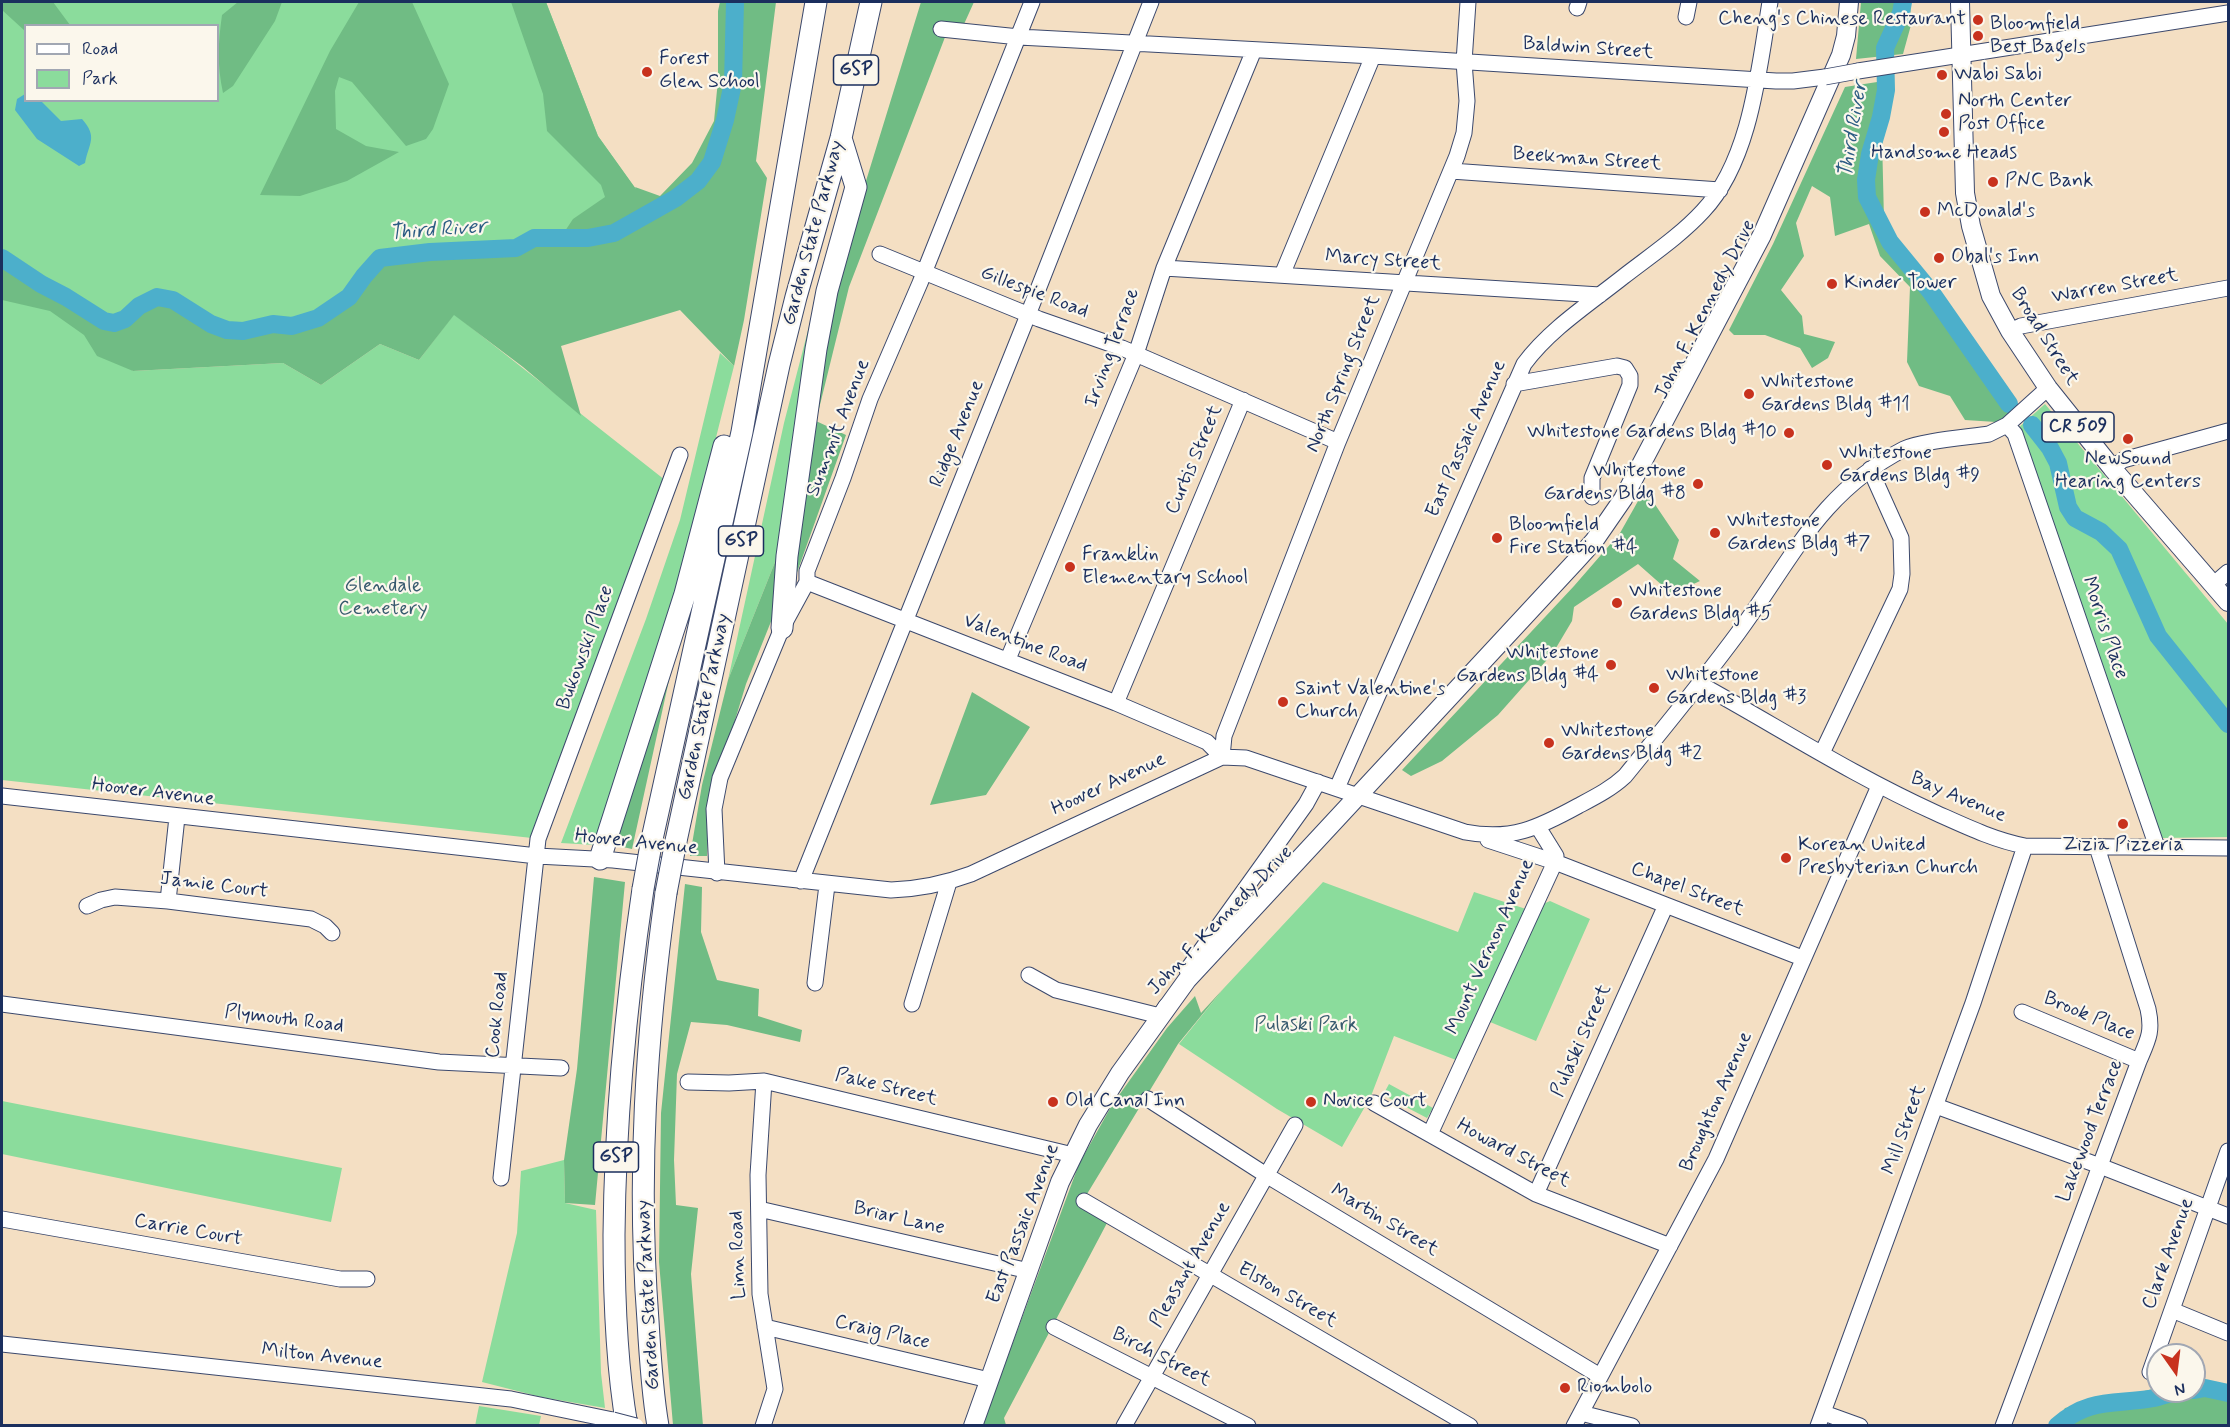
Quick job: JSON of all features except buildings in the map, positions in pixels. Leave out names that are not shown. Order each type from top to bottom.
[{"type":"highway","name":"Garden State Parkway","points":[[620,1423],[614,1272],[614,1197],[623,1052],[643,889],[742,432],[816,2]]},
{"type":"highway","name":"Garden State Parkway","points":[[658,1425],[645,1279],[642,1186],[646,1064],[666,892],[779,365],[841,138],[871,2]]},
{"type":"highway","points":[[782,627],[789,545],[816,349],[827,291],[856,187],[841,138]]},
{"type":"highway","points":[[600,859],[696,559],[765,291]]},
{"type":"main road","name":"John F. Kennedy Drive","points":[[1363,797],[1594,541],[1618,506],[1778,201],[1841,55],[1846,36],[1848,2]]},
{"type":"main road","name":"John F. Kennedy Drive","points":[[1160,1017],[1187,980],[1601,547],[1630,503],[1786,205],[1850,58],[1855,37],[1857,2]]},
{"type":"main road","name":"Broad Street","points":[[1960,2],[1965,193],[1971,226],[1991,296],[2010,331],[2048,388],[2112,468],[2229,602]]},
{"type":"main road","name":"East Passaic Avenue","points":[[973,1425],[1060,1182],[1103,1098],[1160,1017]]},
{"type":"street","name":"Summit Avenue","points":[[717,873],[714,809],[716,792],[782,627],[807,582],[807,571],[843,478],[870,399],[924,272],[1032,2]]},
{"type":"street","name":"Ridge Avenue","points":[[801,881],[907,621],[1151,2]]},
{"type":"street","name":"North Spring Street","points":[[1222,757],[1224,736],[1338,442],[1451,171],[1464,133],[1467,101],[1464,62],[1468,2]]},
{"type":"street","name":"East Passaic Avenue","points":[[1337,788],[1524,364],[1535,350],[1688,226],[1720,190],[1733,166],[1756,80],[1770,2]]},
{"type":"street","name":"Baldwin Street","points":[[941,29],[1019,37],[1793,81],[2229,12]]},
{"type":"street","name":"Irving Terrace","points":[[1008,659],[1136,354],[1164,268],[1254,50]]},
{"type":"street","points":[[1282,274],[1373,56]]},
{"type":"street","name":"Beekman Street","points":[[1451,171],[1720,190]]},
{"type":"street","name":"Gillespie Road","points":[[880,254],[1136,354],[1338,442]]},
{"type":"street","name":"Marcy Street","points":[[1164,268],[1600,296]]},
{"type":"street","name":"Warren Street","points":[[2010,331],[2029,324],[2229,288]]},
{"type":"street","points":[[1514,384],[1617,366],[1625,368],[1630,376],[1630,385],[1592,478],[1592,497]]},
{"type":"street","points":[[1222,757],[1246,758],[1465,832],[1491,836],[1538,827],[1617,783],[1700,684],[1740,631],[1805,533],[1840,495],[1870,469],[1907,447],[1989,434],[2007,425],[2048,388]]},
{"type":"street","name":"Curtis Street","points":[[1116,703],[1243,400]]},
{"type":"street","name":"Morris Place","points":[[2007,425],[2018,442],[2157,847]]},
{"type":"street","points":[[2112,468],[2123,460],[2229,431]]},
{"type":"street","name":"Bukowski Place","points":[[537,856],[538,839],[545,819],[680,455]]},
{"type":"street","points":[[1822,753],[1900,589],[1901,538],[1870,469]]},
{"type":"street","points":[[2213,585],[2229,572]]},
{"type":"street","name":"Valentine Road","points":[[807,582],[1116,703],[1207,742],[1222,757]]},
{"type":"street","name":"Bay Avenue","points":[[1700,684],[1879,786],[1988,836],[2025,846],[2229,848]]},
{"type":"street","name":"Hoover Avenue","points":[[2,796],[537,856],[600,859],[827,885],[891,890],[924,888],[949,882],[1222,757]]},
{"type":"street","name":"East Passaic Avenue","points":[[1160,1017],[1184,976],[1306,804],[1318,782]]},
{"type":"street","name":"Broughton Avenue","points":[[1578,1419],[1716,1160],[1802,958],[1879,786]]},
{"type":"street","points":[[168,901],[177,817]]},
{"type":"street","points":[[1538,827],[1556,856],[1556,862]]},
{"type":"street","name":"Mount Vernon Avenue","points":[[1430,1134],[1556,862],[1465,832]]},
{"type":"street","name":"Mill Street","points":[[1821,1419],[1936,1106],[2025,846]]},
{"type":"street","name":"Lakewood Terrace","points":[[2003,1425],[2139,1061],[2150,1038],[2151,1025],[2148,1009],[2097,847]]},
{"type":"street","name":"Cook Road","points":[[501,1178],[537,856]]},
{"type":"street","name":"Chapel Street","points":[[1556,862],[1802,958]]},
{"type":"street","points":[[912,1004],[949,882]]},
{"type":"street","points":[[815,983],[827,885]]},
{"type":"street","name":"Jamie Court","points":[[87,906],[115,897],[168,901],[311,919],[325,926],[332,933]]},
{"type":"street","name":"Pulaski Street","points":[[1536,1194],[1666,904]]},
{"type":"street","points":[[1029,975],[1056,990],[1160,1017]]},
{"type":"street","name":"Plymouth Road","points":[[2,1004],[439,1062],[561,1068]]},
{"type":"street","name":"Brook Place","points":[[2022,1012],[2139,1061]]},
{"type":"street","name":"Pake Street","points":[[688,1082],[764,1081],[1073,1155]]},
{"type":"street","name":"Linn Road","points":[[763,1425],[775,1389],[760,1294],[758,1175],[764,1081]]},
{"type":"street","name":"Martin Street","points":[[1148,1099],[1266,1175],[1600,1376]]},
{"type":"street","name":"Howard Street","points":[[1374,1102],[1536,1194],[1670,1246]]},
{"type":"street","points":[[1936,1106],[2229,1216]]},
{"type":"street","name":"Pleasant Avenue","points":[[1124,1425],[1295,1125]]},
{"type":"street","name":"Clark Avenue","points":[[2160,1343],[2229,1151]]},
{"type":"street","name":"Elston Street","points":[[1084,1201],[1470,1425]]},
{"type":"street","name":"Briar Lane","points":[[759,1209],[1029,1271]]},
{"type":"street","name":"Carrie Court","points":[[2,1219],[340,1279],[367,1279]]},
{"type":"street","points":[[2172,1310],[2229,1333]]},
{"type":"street","name":"Craig Place","points":[[765,1327],[989,1380]]},
{"type":"street","name":"Birch Street","points":[[1054,1327],[1248,1425]]},
{"type":"street","name":"Milton Avenue","points":[[2,1344],[511,1399],[636,1425]]},
{"type":"street","points":[[1578,1419],[1632,1425]]},
{"type":"street","points":[[1821,1419],[1860,1425]]},
{"type":"green space","points":[[2,2],[546,2],[598,136],[644,201],[559,240],[534,238],[516,248],[430,252],[380,258],[349,297],[318,318],[292,326],[273,324],[243,331],[227,330],[211,324],[173,300],[139,306],[125,319],[114,323],[104,321],[2,258]]},
{"type":"green space","points":[[2,2],[53,2],[69,24],[24,24],[24,30],[2,10]]},
{"type":"green space","points":[[238,2],[282,2],[275,21],[233,86],[223,93],[219,54],[222,15]]},
{"type":"green space","points":[[359,2],[412,2],[449,84],[433,129],[426,139],[406,146],[352,82],[339,77],[335,91],[336,129],[366,146],[399,152],[347,181],[300,196],[260,195],[330,51]]},
{"type":"green space","points":[[511,2],[546,2],[598,136],[636,189],[635,187],[660,196],[692,163],[714,121],[718,80],[720,2],[776,2],[756,161],[767,178],[744,320],[734,366],[680,310],[561,346],[581,416],[523,367],[454,315],[419,360],[380,344],[321,385],[283,363],[133,371],[97,356],[84,335],[50,311],[2,300],[2,258],[104,321],[114,323],[125,319],[139,306],[157,297],[173,300],[211,324],[227,330],[242,331],[273,324],[292,326],[318,318],[349,297],[380,258],[430,252],[516,248],[534,238],[559,240],[573,219],[605,197],[601,185],[547,131],[543,94]]},
{"type":"green space","points":[[921,2],[974,2],[960,33],[947,32],[849,287],[816,421],[846,435],[794,581],[805,452],[846,246]]},
{"type":"green space","points":[[1861,2],[1910,2],[1911,25],[1903,54],[1856,59]]},
{"type":"green space","points":[[1890,80],[1882,137],[1884,220],[1924,280],[2008,395],[2011,415],[1996,422],[1965,420],[1950,396],[1919,386],[1907,362],[1910,287],[1880,256],[1869,224],[1835,236],[1830,197],[1812,186],[1796,223],[1804,256],[1781,290],[1802,316],[1804,334],[1835,342],[1828,358],[1812,368],[1800,348],[1765,335],[1734,335],[1729,330],[1773,244],[1845,87]]},
{"type":"green space","name":"Glendale Cemetery","points":[[2,267],[133,371],[283,363],[321,385],[380,344],[419,360],[454,314],[665,480],[532,838],[2,780]]},
{"type":"green space","points":[[820,284],[779,552],[728,680],[784,423]]},
{"type":"green space","points":[[720,353],[734,366],[676,596],[639,702],[595,845],[561,843],[646,619],[680,520]]},
{"type":"green space","points":[[2045,404],[2228,624],[2228,837],[2161,838],[2017,429]]},
{"type":"green space","points":[[1642,494],[1652,500],[1679,540],[1673,559],[1700,581],[1672,594],[1638,564],[1574,607],[1572,621],[1553,653],[1498,715],[1442,761],[1411,776],[1402,770],[1574,586],[1620,533]]},
{"type":"green space","points":[[779,552],[774,614],[746,684],[729,740],[710,789],[707,856],[690,856],[702,785],[728,680]]},
{"type":"green space","points":[[680,630],[632,849],[614,845]]},
{"type":"green space","points":[[972,692],[1030,727],[986,795],[930,805]]},
{"type":"green space","points":[[594,877],[625,882],[595,1205],[565,1203],[564,1160],[577,1069]]},
{"type":"green space","name":"Pulaski Park","points":[[1323,882],[1458,932],[1474,892],[1529,910],[1550,901],[1590,919],[1536,1041],[1478,1017],[1456,1060],[1394,1036],[1371,1096],[1342,1147],[1277,1109],[1179,1044],[1224,988]]},
{"type":"green space","points":[[685,884],[702,887],[701,932],[717,980],[759,989],[758,1016],[802,1030],[800,1042],[727,1025],[691,1022],[677,1074],[674,1160],[676,1205],[698,1208],[691,1274],[703,1426],[673,1425],[659,1262],[661,1113]]},
{"type":"green space","points":[[1224,988],[1178,1044],[1084,1199],[1107,1223],[1004,1418],[1006,1425],[982,1426],[1079,1164],[1112,1105],[1167,1028],[1195,996],[1201,1013]]},
{"type":"green space","points":[[1389,1084],[1433,1108],[1427,1118],[1383,1095]]},
{"type":"green space","points":[[2,1101],[342,1168],[331,1222],[2,1154]]},
{"type":"green space","points":[[564,1160],[565,1203],[596,1210],[601,1373],[605,1408],[541,1397],[482,1382],[517,1233],[521,1171]]},
{"type":"green space","points":[[2206,1380],[2228,1385],[2228,1425],[2054,1425],[2065,1408],[2146,1391],[2146,1403],[2206,1403]]},
{"type":"green space","points":[[479,1406],[541,1416],[539,1425],[475,1426]]},
{"type":"water","points":[[24,95],[24,102],[42,102],[61,121],[82,119],[91,136],[85,163],[79,166],[37,139],[15,110],[17,99]]},
{"type":"waterway","name":"Third River","points":[[2,258],[104,321],[114,323],[125,319],[139,306],[157,297],[173,300],[211,324],[227,330],[243,331],[273,324],[292,326],[318,318],[349,297],[380,258],[430,252],[516,248],[534,238],[588,238],[614,233],[676,198],[698,181],[712,162],[733,83],[735,2]]},
{"type":"waterway","name":"Third River","points":[[1903,2],[1901,13],[1885,48],[1886,90],[1870,154],[1866,180],[1867,197],[1890,242],[1931,292],[2009,404]]},
{"type":"waterway","name":"Third River","points":[[2032,425],[2050,448],[2058,463],[2068,507],[2075,518],[2101,532],[2119,549],[2158,636],[2228,724]]},
{"type":"waterway","name":"Third River","points":[[2206,1388],[2228,1393]]},
{"type":"waterway","name":"Third River","points":[[2057,1426],[2080,1410],[2092,1406],[2146,1399]]},
{"type":"place","name":"Cheng's Chinese Restaurant","points":[[1978,20]]},
{"type":"place","name":"Bloomfield Best Bagels","points":[[1978,36]]},
{"type":"place","name":"Forest Glen School","points":[[647,72]]},
{"type":"place","name":"Wabi Sabi","points":[[1942,75]]},
{"type":"place","name":"North Center Post Office","points":[[1946,114]]},
{"type":"place","name":"Handsome Heads","points":[[1944,132]]},
{"type":"place","name":"PNC Bank","points":[[1993,182]]},
{"type":"place","name":"McDonald's","points":[[1925,212]]},
{"type":"place","name":"Obal's Inn","points":[[1939,258]]},
{"type":"place","name":"Kinder Tower","points":[[1832,284]]},
{"type":"place","name":"Whitestone Gardens Bldg #11","points":[[1749,394]]},
{"type":"place","name":"Whitestone Gardens Bldg #10","points":[[1789,433]]},
{"type":"place","name":"NewSound Hearing Centers","points":[[2128,439]]},
{"type":"place","name":"Whitestone Gardens Bldg #9","points":[[1827,465]]},
{"type":"place","name":"Whitestone Gardens Bldg #8","points":[[1698,484]]},
{"type":"place","name":"Whitestone Gardens Bldg #7","points":[[1715,533]]},
{"type":"place","name":"Bloomfield Fire Station #4","points":[[1497,538]]},
{"type":"place","name":"Franklin Elementary School","points":[[1070,567]]},
{"type":"place","name":"Whitestone Gardens Bldg #5","points":[[1617,603]]},
{"type":"place","name":"Whitestone Gardens Bldg #4","points":[[1611,665]]},
{"type":"place","name":"Whitestone Gardens Bldg #3","points":[[1654,688]]},
{"type":"place","name":"Saint Valentine's Church","points":[[1283,702]]},
{"type":"place","name":"Whitestone Gardens Bldg #2","points":[[1549,743]]},
{"type":"place","name":"Zizia Pizzeria","points":[[2123,824]]},
{"type":"place","name":"Korean United Presbyterian Church","points":[[1786,858]]},
{"type":"place","name":"Old Canal Inn","points":[[1053,1102]]},
{"type":"place","name":"Novice Court","points":[[1311,1102]]},
{"type":"place","name":"Riombolo","points":[[1565,1388]]}]
